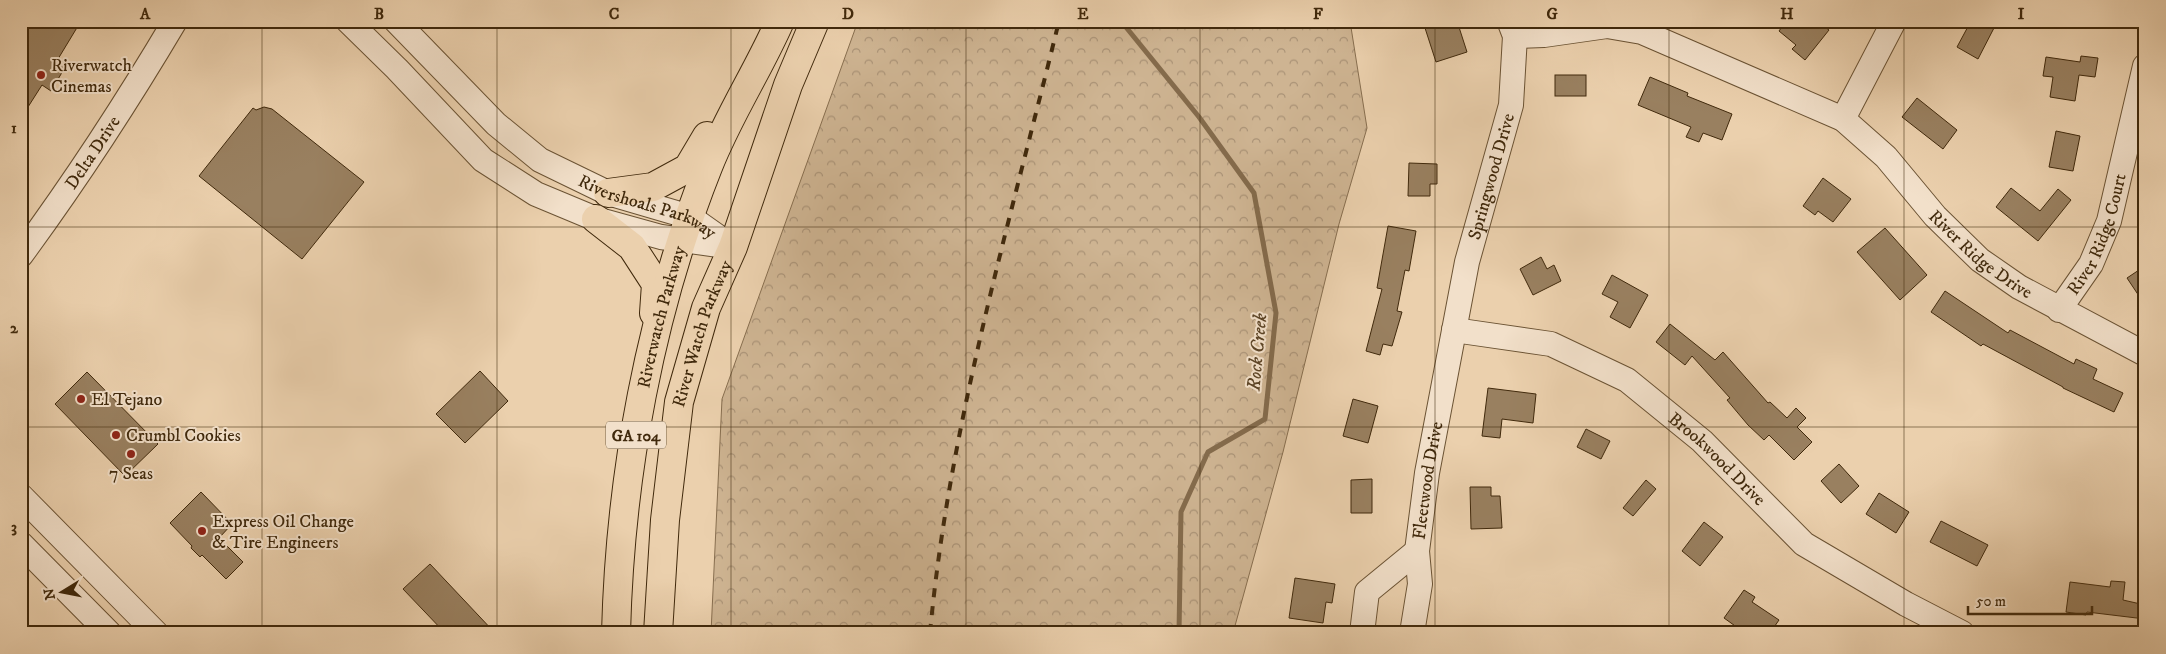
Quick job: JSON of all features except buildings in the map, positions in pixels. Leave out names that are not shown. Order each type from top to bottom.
[{"type":"main road","points":[[608,193],[653,187],[688,168],[712,128],[765,21]]},
{"type":"main road","name":"Riverwatch Parkway","points":[[616,633],[618,583],[627,493],[641,403],[653,346],[685,229],[708,167],[724,131],[766,53],[780,21]]},
{"type":"main road","name":"GA 104","points":[[733,247],[788,85],[815,21]]},
{"type":"main road","points":[[596,219],[632,247],[656,284],[653,346]]},
{"type":"main road","name":"River Watch Parkway","points":[[658,633],[664,520],[679,402],[706,308],[733,247]]},
{"type":"street","name":"Delta Drive","points":[[21,255],[74,181],[146,71],[174,21]]},
{"type":"street","name":"Rivershoals Parkway","points":[[348,21],[397,69],[483,160],[536,194],[596,219],[661,237],[685,229]]},
{"type":"street","name":"Rivershoals Parkway","points":[[396,21],[496,124],[540,160],[685,229],[733,247]]},
{"type":"street","points":[[1843,119],[1894,21]]},
{"type":"street","name":"River Ridge Drive","points":[[1512,29],[1544,35],[1607,26],[1644,27],[1843,119],[1886,157],[1935,216],[1980,260],[2018,287],[2058,310],[2145,354]]},
{"type":"street","name":"Springwood Drive","points":[[1454,330],[1467,262],[1511,106],[1512,29]]},
{"type":"street","name":"River Ridge Court","points":[[2058,310],[2090,264],[2109,221],[2145,66]]},
{"type":"street","name":"Fleetwood Drive","points":[[1412,633],[1420,584],[1417,551],[1427,473],[1454,330]]},
{"type":"street","name":"Brookwood Drive","points":[[1454,330],[1551,344],[1627,380],[1702,441],[1804,544],[1906,604],[1962,633]]},
{"type":"street","points":[[21,496],[156,633]]},
{"type":"street","points":[[21,544],[109,633]]},
{"type":"street","points":[[1362,633],[1367,592],[1417,551]]},
{"type":"green space","points":[[858,21],[1350,21],[1367,128],[1339,224],[1283,452],[1233,633],[711,633],[722,399]]},
{"type":"waterway","name":"Rock Creek","points":[[1121,21],[1199,117],[1254,193],[1276,313],[1265,419],[1208,452],[1181,512],[1179,633]]},
{"type":"railway","points":[[930,633],[951,478],[966,401],[983,325],[1059,21]]},
{"type":"place","name":"Riverwatch Cinemas","points":[[41,75]]},
{"type":"place","name":"El Tejano","points":[[81,399]]},
{"type":"place","name":"Crumbl Cookies","points":[[116,435]]},
{"type":"place","name":"7 Seas","points":[[131,454]]},
{"type":"place","name":"Express Oil Change & Tire Engineers","points":[[202,531]]}]
